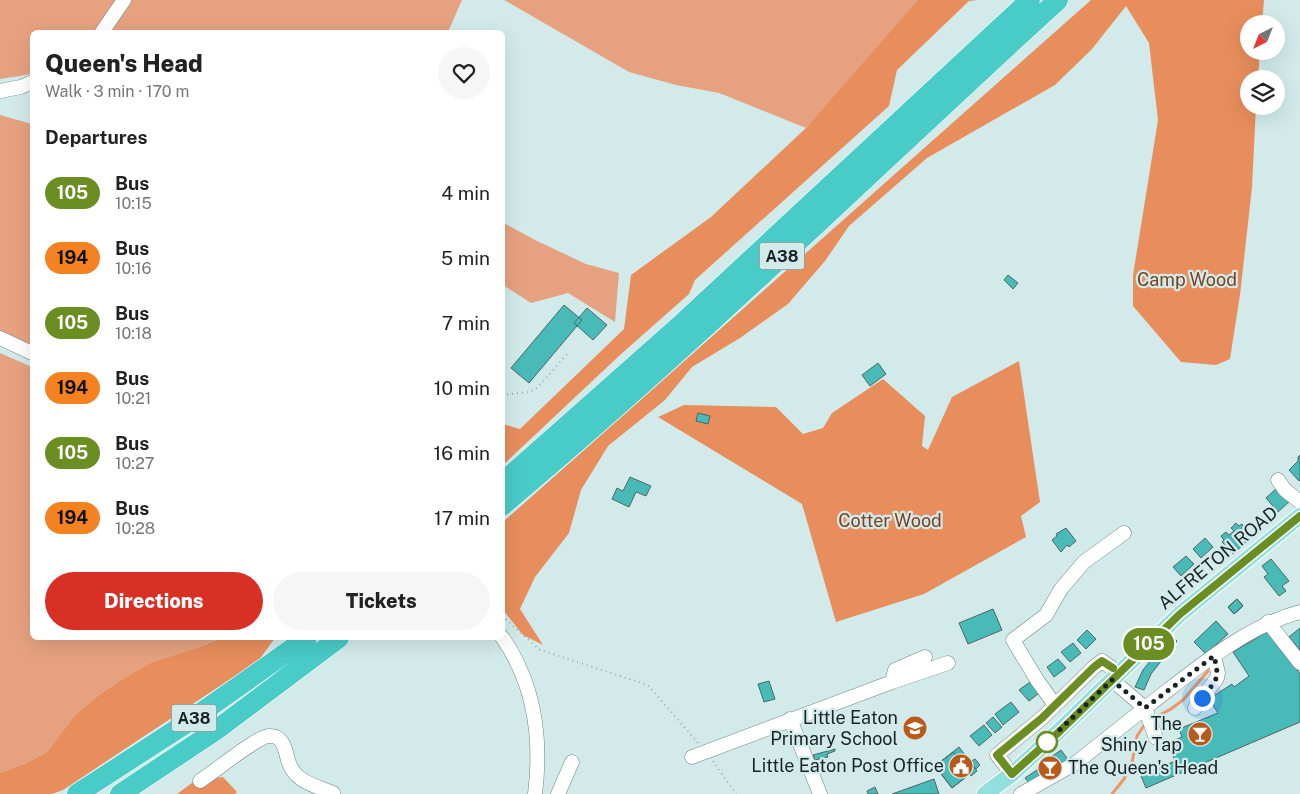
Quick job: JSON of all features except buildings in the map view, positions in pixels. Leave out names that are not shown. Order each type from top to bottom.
[{"type":"highway","name":"A38","points":[[505,480],[678,327],[1030,0]]},
{"type":"highway","name":"A38","points":[[505,504],[550,466],[702,330],[1058,0]]},
{"type":"highway","name":"A38","points":[[77,794],[185,724],[304,640]]},
{"type":"highway","name":"A38","points":[[120,794],[215,731],[336,640]]},
{"type":"main road","name":"ALFRETON ROAD","points":[[988,793],[1060,731],[1180,614],[1300,516]]},
{"type":"street","points":[[103,30],[124,0]]},
{"type":"street","points":[[0,91],[30,83]]},
{"type":"street","points":[[0,338],[30,352]]},
{"type":"street","points":[[1278,480],[1285,490],[1300,502]]},
{"type":"street","points":[[1055,705],[1037,680],[1013,640],[1046,615],[1061,589],[1084,562],[1124,533]]},
{"type":"street","points":[[1022,794],[1076,763],[1146,712],[1214,656],[1268,622],[1281,616],[1300,612]]},
{"type":"street","points":[[1268,622],[1300,663]]},
{"type":"street","points":[[504,640],[520,667],[534,707],[538,731],[535,794]]},
{"type":"street","points":[[1195,708],[1217,678],[1218,673],[1214,656]]},
{"type":"street","points":[[892,682],[895,670],[925,657]]},
{"type":"street","points":[[1012,774],[997,755],[1102,661],[1146,712],[1154,734]]},
{"type":"street","points":[[692,756],[948,663]]},
{"type":"street","points":[[790,719],[820,794]]},
{"type":"street","points":[[200,782],[253,744],[269,736],[280,740],[290,767],[300,780],[333,793]]},
{"type":"street","points":[[558,794],[572,762]]},
{"type":"path","points":[[505,395],[529,392],[537,388],[568,352]]},
{"type":"path","points":[[505,619],[540,650],[648,685],[700,745],[708,750],[714,763],[736,794]]},
{"type":"shaded area","points":[[0,0],[117,0],[101,24],[94,30],[30,30],[30,74],[0,79]]},
{"type":"shaded area","points":[[128,0],[462,0],[449,30],[110,30]]},
{"type":"shaded area","points":[[504,0],[918,0],[877,51],[806,128],[719,93],[676,85],[629,72]]},
{"type":"shaded area","points":[[0,115],[30,123],[30,346],[0,334]]},
{"type":"shaded area","points":[[505,224],[586,264],[619,273],[615,322],[568,293],[531,303],[505,286]]},
{"type":"shaded area","points":[[0,353],[30,366],[30,640],[216,640],[126,677],[100,694],[75,715],[47,752],[0,773]]},
{"type":"green space","points":[[918,0],[978,0],[969,1],[897,70],[889,106],[695,280],[689,294],[620,355],[505,463],[505,425],[520,429],[624,329],[631,275],[711,217],[806,128]]},
{"type":"green space","name":"Camp Wood","points":[[1091,0],[1264,0],[1263,15],[1240,15],[1240,60],[1259,60],[1259,70],[1240,70],[1240,115],[1256,115],[1252,187],[1240,295],[1230,359],[1216,365],[1181,362],[1133,306],[1133,275],[1158,120],[1149,43],[1126,6],[1092,49],[1055,85],[927,158],[849,226],[825,261],[788,304],[740,338],[692,367],[665,400],[608,446],[581,490],[569,533],[535,577],[520,609],[543,645],[523,635],[505,612],[505,520]]},
{"type":"green space","name":"Cotter Wood","points":[[1019,361],[1040,502],[1021,516],[1026,537],[924,594],[836,622],[802,504],[658,417],[684,405],[776,407],[803,434],[823,428],[832,413],[883,379],[925,416],[922,446],[928,450],[952,397]]},
{"type":"green space","points":[[216,640],[274,640],[259,660],[63,790],[52,794],[0,794],[0,773],[47,752],[75,715],[100,694],[151,663]]},
{"type":"green space","points":[[223,777],[237,792],[235,794],[177,794],[196,780]]},
{"type":"waterway","points":[[1152,719],[1183,700],[1208,671]]},
{"type":"waterway","points":[[1112,794],[1124,779],[1132,763],[1137,736],[1145,724]]},
{"type":"bus line","name":"105","points":[[1113,668],[1102,661],[1094,667],[1042,718],[997,755],[1012,774],[1060,731],[1180,614],[1300,516]]},
{"type":"place","name":"Little Eaton Primary School","points":[[915,728]]},
{"type":"place","name":"The Shiny Tap","points":[[1200,734]]},
{"type":"place","name":"Little Eaton Post Office","points":[[961,766]]},
{"type":"place","name":"The Queen's Head","points":[[1050,768]]},
{"type":"route","points":[[1047,742],[1112,680],[1145,708],[1214,656],[1218,673],[1217,678],[1202,698]]}]
